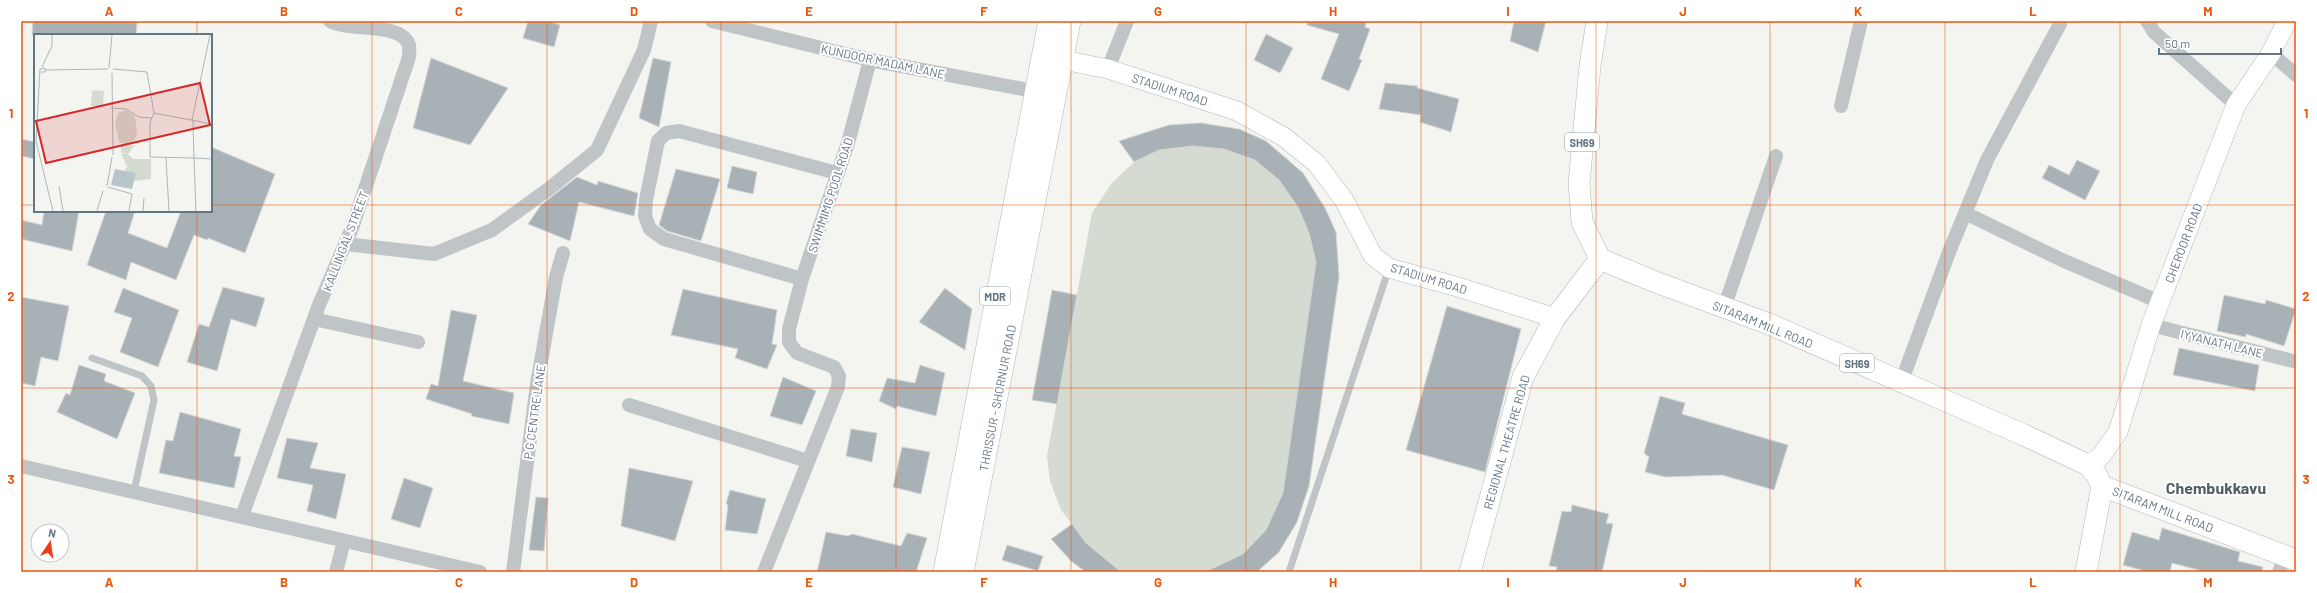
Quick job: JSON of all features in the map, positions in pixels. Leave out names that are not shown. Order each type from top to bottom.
[{"type":"main road","name":"MDR","points":[[1049,21],[1052,57]]},
{"type":"main road","name":"MDR","points":[[944,572],[1035,91],[1070,21]]},
{"type":"main road","name":"SH69","points":[[1597,21],[1586,102],[1579,183],[1582,222],[1600,259]]},
{"type":"main road","name":"CHEROOR ROAD","points":[[2088,465],[2100,457],[2118,432],[2151,325],[2236,105],[2271,53],[2287,21]]},
{"type":"main road","name":"STADIUM ROAD","points":[[1052,57],[1108,69],[1237,111],[1284,137],[1317,164],[1344,200],[1373,256],[1389,268],[1458,286],[1555,318]]},
{"type":"main road","name":"THRISSUR - SHORNUR ROAD","points":[[963,572],[1055,95],[1052,57]]},
{"type":"main road","name":"SITARAM MILL ROAD","points":[[1600,259],[1724,308],[1770,324],[1901,383],[2024,435],[2088,465],[2096,474],[2102,486],[2287,562]]},
{"type":"main road","points":[[1555,318],[1600,259]]},
{"type":"main road","name":"REGIONAL THEATRE ROAD","points":[[1470,572],[1523,377],[1555,318]]},
{"type":"main road","points":[[2086,572],[2102,486]]},
{"type":"street","name":"KALLINGAL STREET","points":[[242,516],[314,320],[345,244],[409,57],[409,45],[403,35],[390,31],[330,21]]},
{"type":"street","points":[[345,244],[434,254],[492,230],[597,150],[644,50],[651,21]]},
{"type":"street","name":"KUNDOOR MADAM LANE","points":[[712,21],[870,60],[1055,95]]},
{"type":"street","points":[[1108,69],[1127,21]]},
{"type":"street","points":[[1840,106],[1861,21]]},
{"type":"street","points":[[2147,21],[2154,32],[2236,105]]},
{"type":"street","points":[[1901,383],[1965,213],[1987,160],[2060,24]]},
{"type":"street","points":[[2271,53],[2296,75]]},
{"type":"street","name":"SWIMMIMG POOL ROAD","points":[[808,461],[838,387],[840,376],[834,367],[797,353],[789,342],[789,329],[802,279],[848,143],[870,60]]},
{"type":"street","points":[[802,279],[664,239],[650,229],[645,216],[646,200],[658,141],[666,133],[679,131],[837,172]]},
{"type":"street","points":[[1724,308],[1776,156]]},
{"type":"street","points":[[1965,213],[2062,260],[2160,302]]},
{"type":"street","name":"P G CENTRE LANE","points":[[513,572],[537,384],[556,277],[563,253]]},
{"type":"street","points":[[314,320],[418,342]]},
{"type":"street","name":"IYYANATH LANE","points":[[2151,325],[2293,361]]},
{"type":"street","points":[[629,405],[808,461],[764,572]]},
{"type":"street","points":[[21,466],[480,572]]},
{"type":"street","points":[[336,572],[344,541]]},
{"type":"lane","points":[[1289,572],[1389,268]]},
{"type":"lane","points":[[92,358],[142,376],[151,386],[154,400],[134,491]]},
{"type":"shaded area","points":[[1201,123],[1266,141],[1303,173],[1325,208],[1336,232],[1339,277],[1309,486],[1297,522],[1279,552],[1257,572],[1086,572],[1071,561],[1072,524],[1061,510],[1050,481],[1047,456],[1092,213],[1111,184],[1134,162],[1119,141],[1169,125]]},
{"type":"building","points":[[33,21],[116,21],[137,23],[136,34],[32,35]]},
{"type":"building","points":[[528,21],[548,21],[560,25],[554,47],[523,38]]},
{"type":"building","points":[[1308,21],[1366,21],[1365,27],[1370,29],[1359,59],[1362,60],[1349,91],[1321,79],[1339,34],[1307,25]]},
{"type":"building","points":[[1514,21],[1546,21],[1538,52],[1510,41]]},
{"type":"building","points":[[1266,34],[1293,48],[1280,73],[1254,60]]},
{"type":"building","points":[[431,58],[508,88],[470,145],[413,128]]},
{"type":"building","points":[[653,58],[671,62],[659,127],[639,118]]},
{"type":"building","points":[[1385,83],[1418,86],[1417,88],[1459,99],[1451,132],[1420,122],[1421,115],[1379,109]]},
{"type":"building","points":[[1201,123],[1239,129],[1266,141],[1303,173],[1325,208],[1336,232],[1339,277],[1309,486],[1297,522],[1279,552],[1257,572],[1205,572],[1243,554],[1266,530],[1283,493],[1316,262],[1309,233],[1298,207],[1279,180],[1255,160],[1224,149],[1193,146],[1159,150],[1134,162],[1119,141],[1169,125]]},
{"type":"building","points":[[21,139],[34,142],[34,159],[21,156]]},
{"type":"building","points":[[212,147],[275,174],[245,253],[208,238],[207,240],[194,235],[176,280],[131,262],[126,280],[87,265],[106,212],[135,212],[128,233],[167,248],[181,212],[212,212]]},
{"type":"building","points":[[2077,160],[2100,171],[2085,200],[2042,178],[2049,165],[2069,175]]},
{"type":"building","points":[[732,166],[757,172],[753,194],[727,188]]},
{"type":"building","points":[[676,169],[720,179],[701,241],[667,231],[659,225]]},
{"type":"building","points":[[577,177],[597,185],[598,181],[638,193],[634,216],[579,202],[570,241],[528,224],[541,205]]},
{"type":"building","points":[[44,212],[79,212],[72,251],[21,239],[21,220],[42,225]]},
{"type":"building","points":[[223,287],[265,298],[256,327],[231,319],[217,371],[187,362],[199,324],[209,327]]},
{"type":"building","points":[[123,288],[179,310],[158,367],[120,352],[132,318],[114,312]]},
{"type":"building","points":[[945,288],[972,309],[965,350],[919,322]]},
{"type":"building","points":[[683,289],[777,310],[772,344],[777,345],[767,369],[735,358],[738,349],[671,335]]},
{"type":"building","points":[[1052,290],[1077,295],[1057,404],[1032,400]]},
{"type":"building","points":[[2224,295],[2265,304],[2266,300],[2296,309],[2284,346],[2246,334],[2246,337],[2217,331]]},
{"type":"building","points":[[21,297],[69,306],[58,361],[41,357],[35,386],[21,383]]},
{"type":"building","points":[[1447,306],[1521,329],[1485,472],[1406,450]]},
{"type":"building","points":[[451,310],[477,315],[463,381],[514,393],[509,424],[471,416],[472,414],[426,399],[431,384],[438,386]]},
{"type":"building","points":[[2179,348],[2259,365],[2255,391],[2173,375]]},
{"type":"building","points":[[79,365],[106,374],[104,381],[135,393],[117,439],[57,412],[66,393],[70,395]]},
{"type":"building","points":[[920,365],[945,373],[936,416],[897,406],[896,409],[879,401],[887,378],[915,383]]},
{"type":"building","points":[[783,377],[816,391],[802,425],[770,416]]},
{"type":"building","points":[[1660,396],[1685,403],[1682,414],[1788,445],[1774,490],[1722,475],[1665,477],[1645,472],[1649,457],[1644,453]]},
{"type":"building","points":[[180,412],[241,429],[234,456],[241,457],[234,488],[159,473],[166,440],[173,441]]},
{"type":"building","points":[[851,429],[877,433],[872,462],[846,456]]},
{"type":"building","points":[[287,438],[318,443],[310,468],[346,474],[336,519],[307,511],[313,485],[277,478]]},
{"type":"building","points":[[902,447],[930,452],[921,494],[893,487]]},
{"type":"building","points":[[629,468],[693,481],[675,541],[621,526]]},
{"type":"building","points":[[404,478],[433,488],[420,528],[391,519]]},
{"type":"building","points":[[730,490],[766,499],[757,534],[725,530],[728,505],[726,504]]},
{"type":"building","points":[[536,497],[548,498],[544,551],[529,550]]},
{"type":"building","points":[[1572,505],[1609,514],[1606,523],[1613,524],[1602,572],[1556,572],[1557,567],[1549,566],[1562,511],[1571,512]]},
{"type":"building","points":[[1072,524],[1086,543],[1121,572],[1086,572],[1071,561],[1051,539]]},
{"type":"building","points":[[2162,528],[2240,552],[2238,561],[2263,567],[2262,572],[2206,572],[2172,563],[2170,572],[2148,572],[2123,565],[2132,532],[2159,540]]},
{"type":"building","points":[[826,532],[848,536],[852,534],[901,546],[907,533],[927,538],[916,572],[817,572]]},
{"type":"building","points":[[1007,545],[1043,556],[1038,571],[1002,560]]},
{"type":"district","name":"Chembukkavu","points":[[2216,487]]}]
